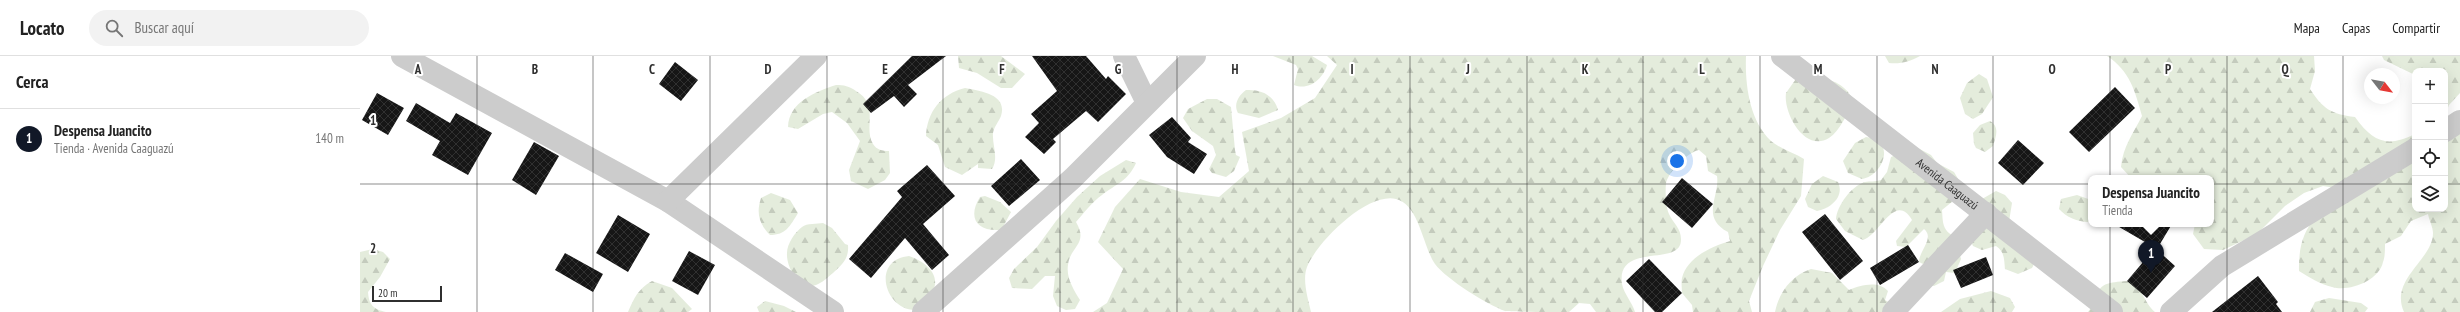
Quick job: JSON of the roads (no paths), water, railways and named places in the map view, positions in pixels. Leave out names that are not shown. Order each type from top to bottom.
[{"type":"street","points":[[402,56],[668,201],[833,312]]},
{"type":"street","points":[[668,201],[816,56]]},
{"type":"street","points":[[1124,56],[1147,102]]},
{"type":"street","points":[[923,312],[1073,178],[1147,102],[1195,56]]},
{"type":"street","name":"Avenida Caaguazú","points":[[1782,56],[2112,312]]},
{"type":"street","points":[[2448,128],[2460,121]]},
{"type":"street","points":[[2171,312],[2222,266],[2412,151]]},
{"type":"street","points":[[1893,312],[1986,213]]},
{"type":"place","name":"Despensa Juancito","points":[[2151,273]]}]
